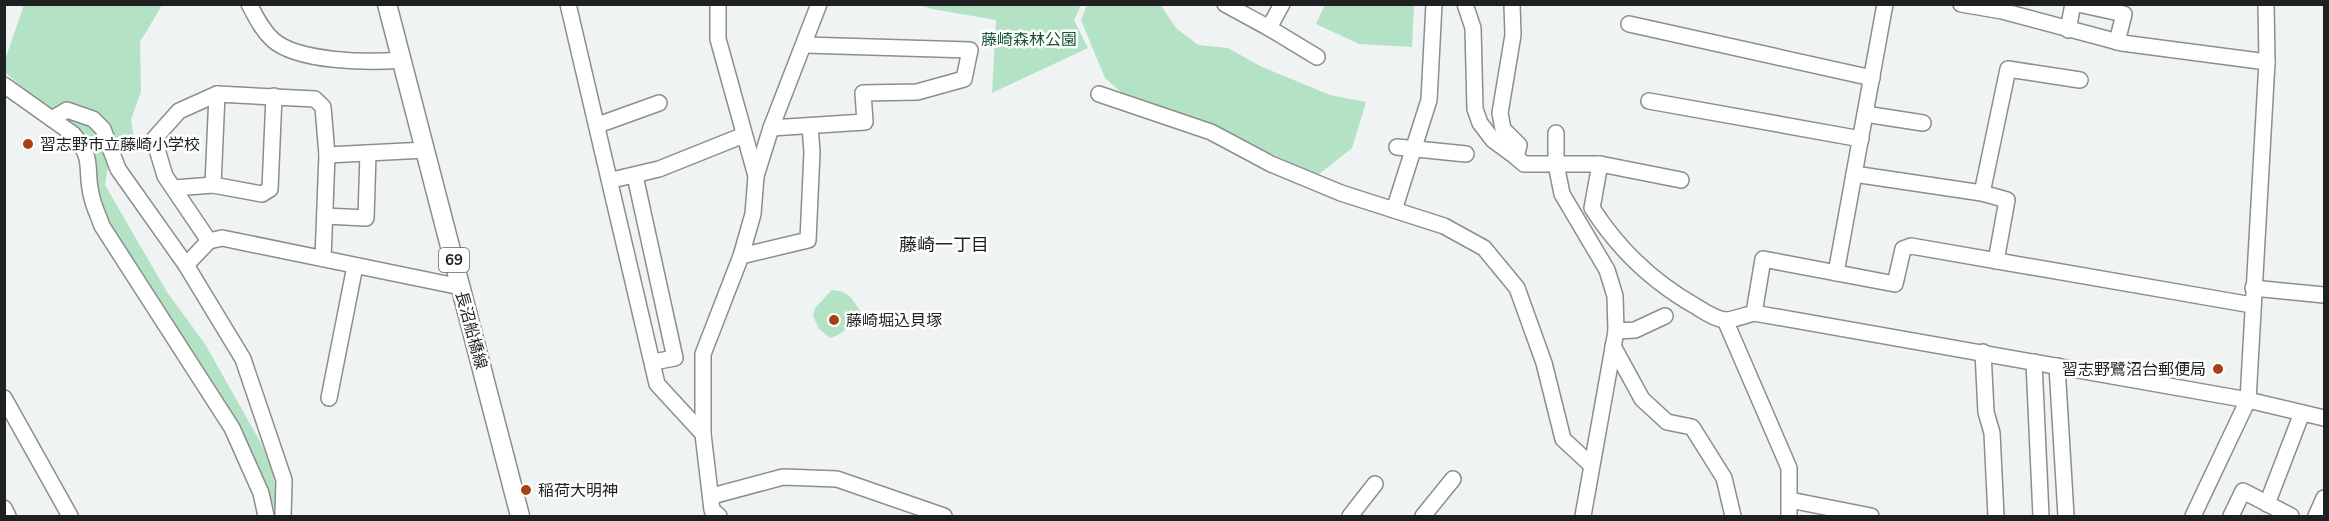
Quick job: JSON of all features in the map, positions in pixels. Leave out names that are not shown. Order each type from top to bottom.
[{"type":"main road","name":"長沼船橋線","points":[[387,4],[520,516]]},
{"type":"street","points":[[249,4],[259,25],[274,41],[290,48],[343,60],[401,60]]},
{"type":"street","points":[[568,4],[612,180],[657,384],[703,434]]},
{"type":"street","points":[[718,4],[718,39],[756,176]]},
{"type":"street","points":[[719,516],[712,510],[703,434],[703,354],[741,256],[753,214],[756,176],[771,128],[819,4]]},
{"type":"street","points":[[1225,4],[1317,57]]},
{"type":"street","points":[[1269,28],[1282,4]]},
{"type":"street","points":[[1394,210],[1429,100],[1434,4]]},
{"type":"street","points":[[1465,4],[1473,28],[1475,109],[1480,123],[1493,140],[1524,164],[1600,164],[1681,180]]},
{"type":"street","points":[[1512,4],[1513,35],[1500,113],[1503,129],[1519,146],[1516,157]]},
{"type":"street","points":[[1836,273],[1885,4]]},
{"type":"street","points":[[1961,4],[2002,11],[2117,42],[2267,62]]},
{"type":"street","points":[[2068,30],[2073,4]]},
{"type":"street","points":[[2078,4],[2124,14],[2117,42]]},
{"type":"street","points":[[2193,516],[2251,400],[2253,288],[2267,62],[2266,4]]},
{"type":"street","points":[[1629,24],[1872,78]]},
{"type":"street","points":[[771,128],[865,122],[863,93],[917,92],[964,79],[970,50],[805,45]]},
{"type":"street","points":[[1982,193],[2008,69],[2080,80]]},
{"type":"street","points":[[4,85],[73,134],[89,159],[91,197],[102,226],[232,428],[261,493],[266,516]]},
{"type":"street","points":[[213,185],[217,94]]},
{"type":"street","points":[[209,242],[165,176],[154,139],[179,111],[217,94],[315,99],[324,107],[327,155],[323,259]]},
{"type":"street","points":[[1100,94],[1211,132],[1271,164],[1341,193],[1464,235],[1484,248],[1517,288],[1540,352],[1563,439],[1591,465]]},
{"type":"street","points":[[174,188],[213,185],[262,194],[270,189],[274,96]]},
{"type":"street","points":[[1649,101],[1860,139]]},
{"type":"street","points":[[598,124],[659,103]]},
{"type":"street","points":[[52,119],[67,110],[93,119],[104,129],[118,169],[186,265],[243,359],[256,405],[284,480],[283,516]]},
{"type":"street","points":[[1865,114],[1923,123]]},
{"type":"street","points":[[741,256],[808,240],[812,152],[810,126]]},
{"type":"street","points":[[1556,133],[1556,164],[1562,194],[1607,270],[1615,296],[1615,339],[1583,516]]},
{"type":"street","points":[[612,180],[635,176],[744,135]]},
{"type":"street","points":[[1397,147],[1466,154]]},
{"type":"street","points":[[327,155],[426,150]]},
{"type":"street","points":[[325,216],[366,218],[368,153]]},
{"type":"street","points":[[1600,164],[1592,208],[1605,228],[1641,268],[1666,289],[1725,320],[1789,468],[1789,516]]},
{"type":"street","points":[[1854,174],[1982,193],[2007,200],[1996,261]]},
{"type":"street","points":[[635,176],[675,358],[653,362]]},
{"type":"street","points":[[186,265],[209,242],[222,238],[461,287]]},
{"type":"street","points":[[1754,313],[1763,259],[1895,284],[1903,249],[1911,246],[2253,305]]},
{"type":"street","points":[[329,398],[355,266]]},
{"type":"street","points":[[2253,288],[2325,295]]},
{"type":"street","points":[[1725,320],[1754,313],[2251,400],[2325,418]]},
{"type":"street","points":[[1615,339],[1665,316]]},
{"type":"street","points":[[1615,339],[1642,399],[1667,422],[1692,427],[1724,478],[1733,516]]},
{"type":"street","points":[[1983,352],[1986,412],[1992,433],[1996,516]]},
{"type":"street","points":[[2034,362],[2042,516]]},
{"type":"street","points":[[2057,366],[2066,516]]},
{"type":"street","points":[[4,398],[70,516]]},
{"type":"street","points":[[2268,504],[2302,413]]},
{"type":"street","points":[[712,496],[783,477],[837,479],[944,516]]},
{"type":"street","points":[[1423,516],[1453,479]]},
{"type":"street","points":[[1350,516],[1376,484]]},
{"type":"street","points":[[2231,516],[2243,491],[2291,516]]},
{"type":"street","points":[[2316,516],[2325,498]]},
{"type":"street","points":[[1790,500],[1871,516]]},
{"type":"street","points":[[4,508],[8,516]]},
{"type":"green space","points":[[158,4],[161,7],[140,42],[141,91],[131,120],[134,139],[108,166],[105,185],[167,292],[205,344],[261,443],[273,472],[277,501],[270,514],[265,484],[107,224],[95,190],[94,155],[5,72],[5,60],[24,5]]},
{"type":"green space","points":[[1160,4],[1176,28],[1198,45],[1228,48],[1260,66],[1330,95],[1366,102],[1352,148],[1318,175],[1196,120],[1124,95],[1105,78],[1081,20],[1087,5]]},
{"type":"green space","name":"藤崎森林公園","points":[[919,5],[1081,5],[1074,20],[1088,48],[992,93],[996,20]]},
{"type":"green space","points":[[1325,5],[1414,5],[1412,47],[1359,44],[1316,24]]},
{"type":"green space","points":[[832,290],[846,294],[861,312],[848,328],[830,338],[819,329],[813,316],[815,308]]},
{"type":"place","name":"習志野市立藤崎小学校","points":[[28,144]]},
{"type":"place","name":"藤崎堀込貝塚","points":[[834,320]]},
{"type":"place","name":"習志野鷺沼台郵便局","points":[[2218,369]]},
{"type":"place","name":"稲荷大明神","points":[[526,490]]},
{"type":"district","name":"藤崎一丁目","points":[[944,245]]}]
